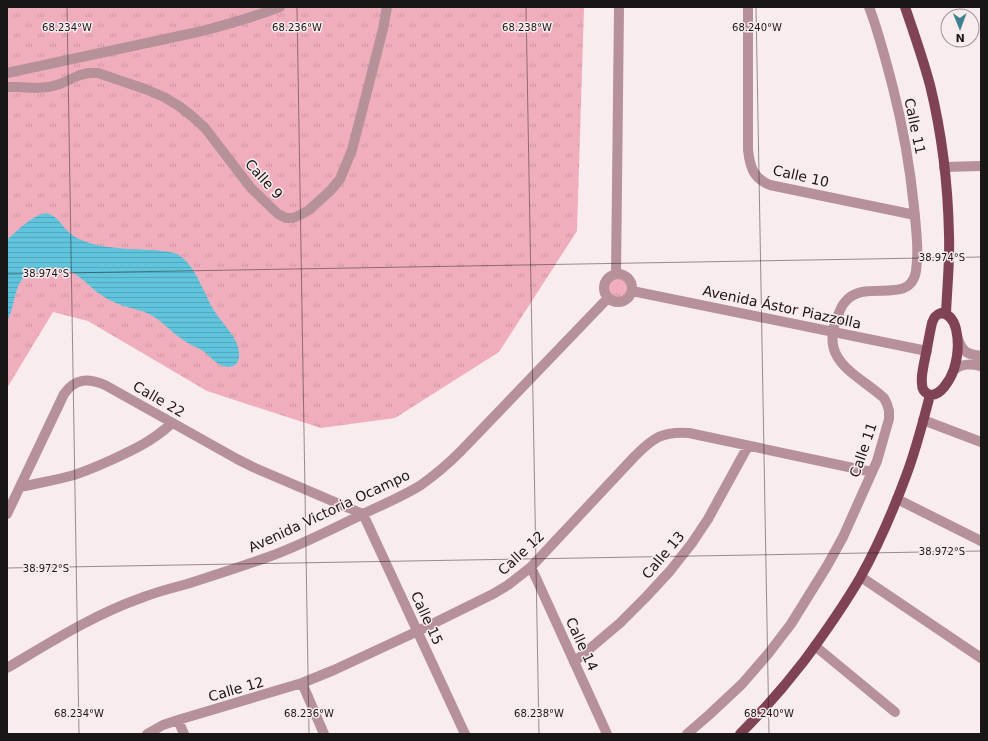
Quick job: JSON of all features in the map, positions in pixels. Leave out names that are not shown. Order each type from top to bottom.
[{"type":"main road","points":[[905,7],[930,85],[936,113],[944,167],[949,236],[946,314]]},
{"type":"main road","points":[[941,313],[950,316],[955,324],[958,339],[954,370],[942,390],[930,395],[922,388],[922,383],[926,351],[932,323],[937,315],[941,313]]},
{"type":"main road","points":[[740,734],[768,705],[815,646],[861,576],[887,524],[907,475],[930,395]]},
{"type":"street","points":[[7,73],[198,32],[257,16],[280,7]]},
{"type":"street","name":"Calle 9","points":[[8,84],[37,88],[49,87],[80,75],[98,73],[145,88],[164,97],[193,116],[205,128],[251,188],[267,205],[278,214],[286,218],[293,218],[308,210],[331,190],[340,179],[347,164],[352,150],[383,29],[387,7]]},
{"type":"street","points":[[616,274],[619,7]]},
{"type":"street","name":"Calle 10","points":[[748,7],[748,150],[751,168],[756,175],[762,182],[770,185],[915,215]]},
{"type":"street","name":"Calle 11","points":[[687,734],[742,684],[791,624],[843,537],[877,461],[888,423],[889,411],[884,398],[852,374],[838,359],[832,342],[832,332],[840,310],[850,296],[864,291],[896,290],[904,288],[914,277],[916,270],[915,215],[908,156],[898,107],[881,43],[869,7]]},
{"type":"street","points":[[85,56],[89,73]]},
{"type":"street","points":[[944,167],[981,166]]},
{"type":"street","points":[[621,274],[628,278],[631,282],[632,291],[628,298],[620,302],[608,298],[604,290],[606,281],[612,275],[621,274]]},
{"type":"street","name":"Avenida Ástor Piazzolla","points":[[632,291],[926,351]]},
{"type":"street","name":"Avenida Victoria Ocampo","points":[[7,668],[80,626],[120,606],[142,597],[272,556],[403,495],[420,485],[449,463],[608,298]]},
{"type":"street","points":[[958,339],[962,349],[966,352],[981,356]]},
{"type":"street","points":[[954,370],[961,365],[966,364],[981,366]]},
{"type":"street","name":"Calle 22","points":[[7,514],[64,394],[74,383],[90,380],[106,385],[255,468],[363,514]]},
{"type":"street","points":[[923,420],[981,442]]},
{"type":"street","points":[[20,487],[62,478],[89,470],[146,443],[165,430],[172,423]]},
{"type":"street","name":"Calle 12","points":[[147,734],[178,720],[302,684],[418,631],[493,594],[508,585],[531,566],[643,448],[664,434],[676,432],[689,433],[872,472]]},
{"type":"street","name":"Calle 13","points":[[574,662],[620,623],[670,571],[708,519],[748,446]]},
{"type":"street","points":[[897,499],[981,541]]},
{"type":"street","name":"Calle 15","points":[[363,514],[465,734]]},
{"type":"street","name":"Calle 14","points":[[531,566],[607,734]]},
{"type":"street","points":[[861,576],[981,658]]},
{"type":"street","points":[[815,646],[895,712]]},
{"type":"street","points":[[302,684],[324,734]]},
{"type":"street","points":[[178,720],[184,734]]},
{"type":"green space","points":[[7,7],[584,7],[577,231],[499,352],[395,418],[321,428],[207,391],[88,321],[53,312],[7,388]]},
{"type":"green space","points":[[617,278],[624,281],[627,288],[624,295],[617,298],[610,295],[607,288],[610,281]]},
{"type":"water","points":[[46,213],[57,219],[73,236],[87,242],[115,248],[168,252],[177,254],[183,258],[189,264],[199,280],[215,312],[235,340],[238,346],[238,362],[228,367],[219,364],[204,351],[181,339],[155,317],[142,311],[120,305],[104,297],[77,275],[66,269],[51,268],[41,270],[23,279],[18,287],[7,321],[7,240],[30,220]]}]
